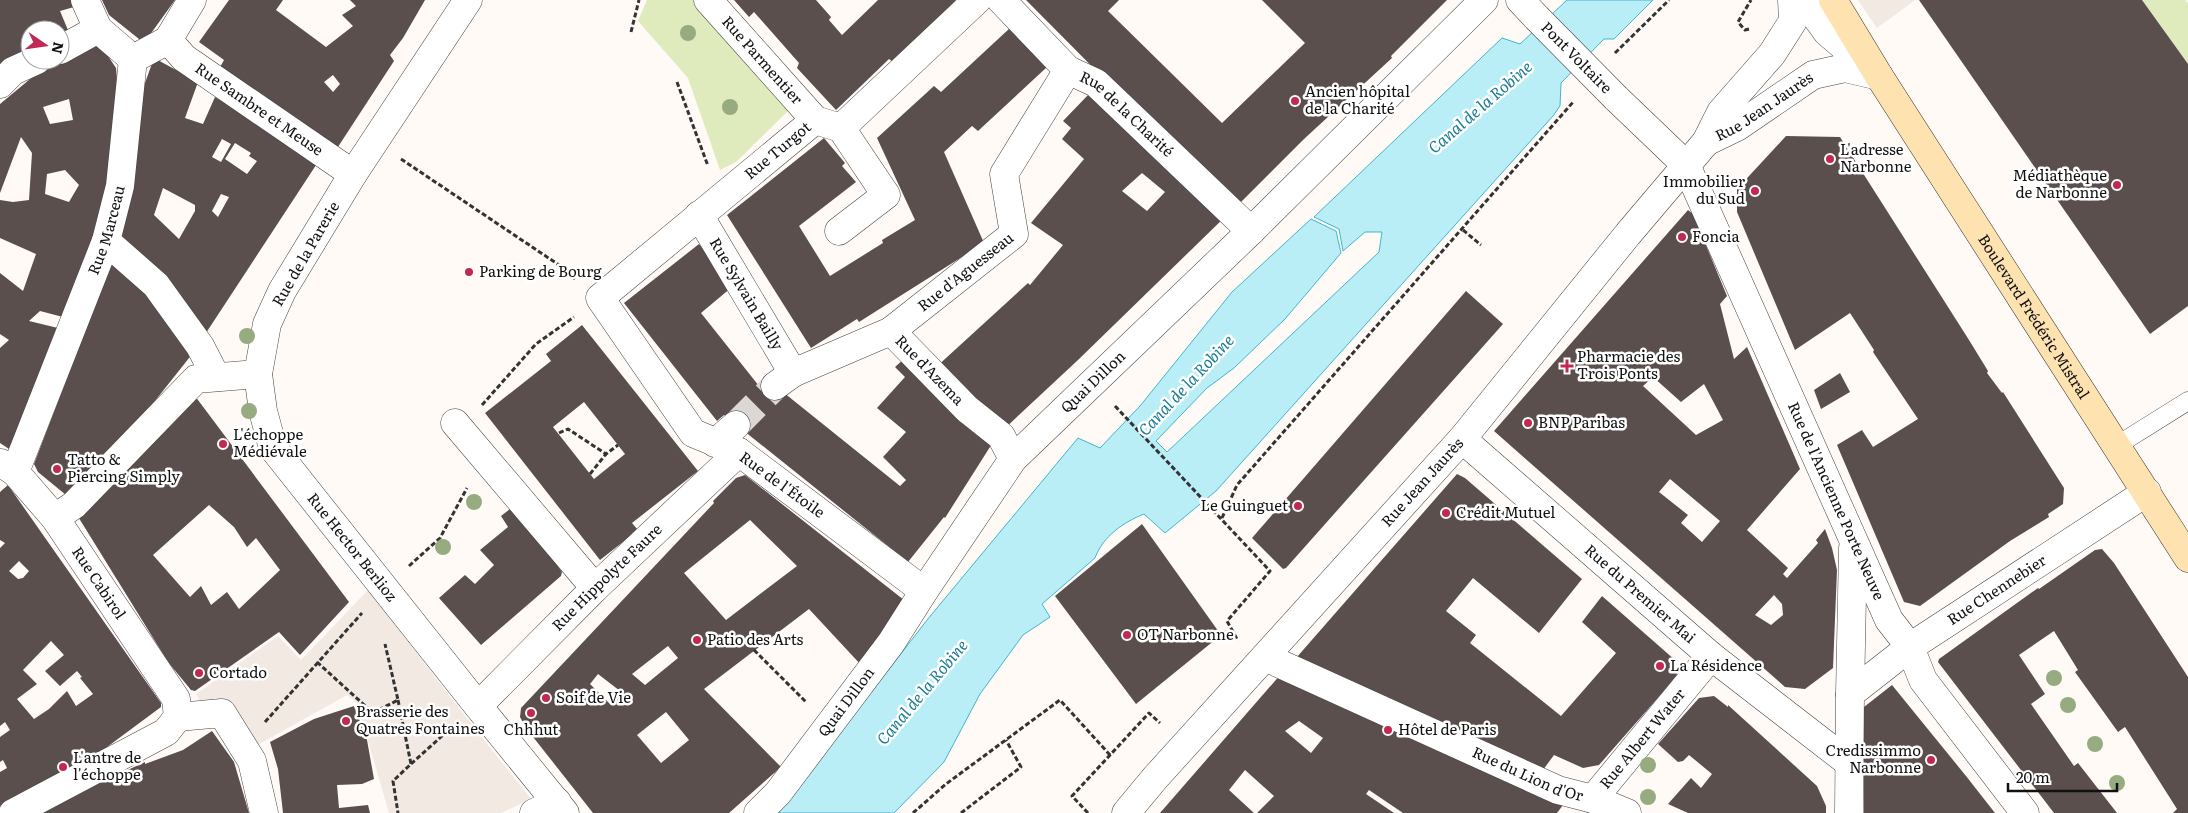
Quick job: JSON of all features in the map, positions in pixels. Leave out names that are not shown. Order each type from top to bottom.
[{"type":"main road","name":"Boulevard Frédéric Mistral","points":[[1833,0],[1878,76],[2188,558]]},
{"type":"street","points":[[85,0],[98,29],[134,59],[168,40],[192,0]]},
{"type":"street","name":"Rue de la Parerie","points":[[258,374],[268,324],[282,291],[353,174],[376,142],[468,0]]},
{"type":"street","name":"Rue Parmentier","points":[[708,0],[828,124],[886,195],[839,231]]},
{"type":"street","name":"Rue Turgot","points":[[600,298],[699,215],[828,124],[977,0]]},
{"type":"street","name":"Rue de la Charité","points":[[1001,0],[1068,70],[1096,83],[1252,231]]},
{"type":"street","name":"Quai Dillon","points":[[758,813],[778,793],[892,643],[924,591],[1013,460],[1252,231],[1484,0]]},
{"type":"street","name":"Rue Jean Jaurès","points":[[1126,813],[1462,439],[1706,142],[1720,112],[1772,54],[1793,21],[1792,0]]},
{"type":"street","name":"Boulevard Frédéric Mistral","points":[[1804,0],[1827,32],[1878,76]]},
{"type":"street","name":"Pont Voltaire","points":[[1529,9],[1616,98],[1686,165]]},
{"type":"street","points":[[70,44],[98,29]]},
{"type":"street","name":"Rue Sambre et Meuse","points":[[168,40],[184,58],[353,174]]},
{"type":"street","name":"Rue Marceau","points":[[8,468],[106,242],[120,186],[134,59]]},
{"type":"street","points":[[0,84],[13,70],[20,67]]},
{"type":"street","name":"Rue Jean Jaurès","points":[[1706,142],[1737,127],[1813,75],[1845,68],[1878,76]]},
{"type":"street","name":"Rue d'Aguesseau","points":[[890,331],[1014,234],[1004,174],[1068,70]]},
{"type":"street","name":"Rue de l'Ancienne Porte Neuve","points":[[1686,165],[1889,620],[1910,647],[1923,680],[2025,813]]},
{"type":"street","name":"Rue Sylvain Bailly","points":[[699,215],[784,380]]},
{"type":"street","points":[[106,242],[156,285],[200,346],[216,377]]},
{"type":"street","name":"Rue de l'Étoile","points":[[600,298],[693,433],[727,448],[924,591]]},
{"type":"street","name":"Rue d'Azema","points":[[784,380],[890,331],[967,409],[1001,436],[1013,460]]},
{"type":"street","points":[[55,518],[74,504],[95,484],[196,379],[258,374]]},
{"type":"street","name":"Rue Hector Berlioz","points":[[258,374],[263,411],[274,448],[478,706],[552,809]]},
{"type":"street","points":[[727,448],[736,425]]},
{"type":"street","points":[[460,428],[595,588]]},
{"type":"street","name":"Rue du Premier Mai","points":[[1462,439],[1711,656],[1848,762]]},
{"type":"street","name":"Rue Hippolyte Faure","points":[[478,706],[595,588],[727,448]]},
{"type":"street","name":"Rue Cabirol","points":[[8,468],[55,518],[176,699],[178,717]]},
{"type":"street","name":"Rue Chennebier","points":[[1850,694],[1910,647],[2147,492]]},
{"type":"street","points":[[1850,813],[1848,762],[1853,538]]},
{"type":"street","name":"Rue Albert Water","points":[[1587,806],[1711,656]]},
{"type":"street","name":"Rue du Lion d'Or","points":[[1265,657],[1558,790],[1587,806],[1627,813]]},
{"type":"street","points":[[13,813],[166,732],[178,717],[222,712],[252,761],[264,813]]},
{"type":"lane","points":[[2116,446],[2188,401]]},
{"type":"path","points":[[631,32],[639,0]]},
{"type":"path","points":[[1609,60],[1669,0]]},
{"type":"path","points":[[1738,22],[1751,0]]},
{"type":"path","points":[[678,82],[710,172],[699,215]]},
{"type":"path","points":[[1222,518],[1237,485],[1579,96]]},
{"type":"path","points":[[376,142],[559,265],[600,298],[536,344],[479,410],[460,428]]},
{"type":"path","points":[[1463,230],[1480,245]]},
{"type":"path","points":[[1122,413],[1270,571],[1226,621]]},
{"type":"path","points":[[558,433],[568,429],[606,454]]},
{"type":"path","points":[[590,474],[606,454],[618,445]]},
{"type":"path","points":[[384,638],[411,764]]},
{"type":"path","points":[[754,650],[829,725]]},
{"type":"path","points":[[317,662],[373,713],[398,700]]},
{"type":"path","points":[[913,813],[946,784],[1060,700],[1110,755]]},
{"type":"path","points":[[398,813],[393,782],[478,706]]},
{"type":"path","points":[[1088,813],[1072,796],[1149,713]]},
{"type":"path","points":[[961,813],[1021,767],[1006,740]]},
{"type":"green space","points":[[647,0],[693,0],[788,111],[736,162],[720,170],[688,78],[638,21]]},
{"type":"green space","points":[[2142,0],[2185,0],[2188,3],[2188,64]]},
{"type":"shaded area","points":[[1858,0],[1915,0],[1877,28]]},
{"type":"shaded area","points":[[368,590],[531,799],[501,813],[389,813],[357,703],[347,695],[236,757],[196,694],[278,636],[301,660]]},
{"type":"water","name":"Canal de la Robine","points":[[1567,0],[1653,0],[1614,39],[1604,39],[1561,83],[1560,106],[1553,116],[1216,491],[1165,533],[1144,514],[1129,521],[1103,543],[1095,558],[1042,604],[1050,617],[1023,635],[980,694],[944,762],[894,813],[773,813],[795,791],[927,620],[1078,438],[1100,448],[1140,406],[1232,292],[1311,219],[1336,231],[1341,253],[1285,319],[1234,368],[1207,388],[1156,441],[1167,452],[1379,252],[1382,232],[1365,232],[1343,251],[1339,229],[1314,217],[1502,38],[1520,44]]},
{"type":"building","points":[[0,0],[71,0],[74,7],[60,11],[64,20],[20,20],[20,53],[5,59],[0,64]]},
{"type":"building","points":[[102,0],[175,0],[144,43],[109,15]]},
{"type":"building","points":[[229,0],[283,0],[276,10],[326,47],[353,26],[342,15],[356,6],[350,0],[425,0],[403,38],[390,55],[394,61],[334,153],[219,69],[224,60],[199,42]],"holes":[[[333,75],[340,84],[333,92],[324,82]]]},
{"type":"building","points":[[734,0],[816,0],[831,17],[829,20],[842,35],[878,0],[956,0],[893,62],[889,59],[836,110],[797,68],[799,63],[754,12],[749,17]]},
{"type":"building","name":"Ancien hôpital de la Charité","points":[[1026,0],[1119,0],[1108,11],[1222,123],[1305,43],[1262,0],[1447,0],[1391,56],[1392,58],[1304,139],[1236,207],[1165,140]]},
{"type":"building","name":"Médiathèque de Narbonne","points":[[1919,0],[2142,0],[2188,64],[2188,306],[2150,334]]},
{"type":"building","points":[[1010,28],[1047,67],[978,131],[972,126],[944,152],[984,243],[859,322],[857,319],[811,348],[727,215],[824,138],[845,163],[842,166],[856,182],[799,226],[830,276],[883,243],[882,240],[915,220],[877,138],[934,86],[941,92]]},
{"type":"building","points":[[100,44],[116,68],[119,103],[113,189],[63,317],[40,311],[29,321],[58,328],[12,451],[0,443],[0,348],[9,340],[0,334],[0,273],[23,291],[36,254],[0,238],[0,200],[13,202],[29,200],[32,153],[21,137],[0,193],[0,104],[41,70],[70,70],[70,54]],"holes":[[[69,99],[73,120],[50,124],[43,107]],[[65,170],[79,185],[69,202],[45,194],[47,174]]]},
{"type":"building","points":[[154,58],[198,82],[185,118],[203,124],[215,97],[320,159],[206,333],[115,234],[141,94]],"holes":[[[222,139],[231,144],[221,162],[212,157]],[[235,143],[251,153],[249,156],[257,161],[247,174],[225,159]],[[163,188],[195,205],[195,211],[179,239],[154,215]],[[221,194],[229,197],[218,217],[212,211]]]},
{"type":"building","points":[[1088,95],[1228,214],[1003,430],[934,369],[1028,283],[1030,285],[1063,245],[1031,223],[1084,159],[1062,139],[1071,128],[1063,121]],"holes":[[[1142,173],[1165,192],[1147,211],[1122,191]]]},
{"type":"building","points":[[1786,136],[1840,137],[1969,340],[1988,371],[1987,373],[2003,392],[2064,488],[2063,504],[2048,514],[2049,517],[2010,541],[1920,606],[1904,602],[1837,445],[1862,430],[1873,447],[1918,419],[1873,352],[1874,350],[1850,313],[1795,350],[1737,212],[1737,189]]},
{"type":"building","points":[[1688,210],[1693,214],[1727,296],[1720,304],[1734,359],[1747,347],[1800,469],[1747,530],[1788,568],[1783,574],[1787,578],[1818,543],[1816,540],[1825,529],[1837,570],[1833,668],[1805,689],[1785,687],[1494,431]],"holes":[[[1653,377],[1681,402],[1704,384],[1723,420],[1696,435],[1643,386]],[[1670,479],[1720,521],[1702,542],[1681,523],[1688,515],[1659,492]],[[1774,595],[1782,604],[1783,615],[1771,625],[1755,615]]]},
{"type":"building","points":[[699,244],[732,287],[701,313],[759,386],[768,380],[900,486],[906,480],[883,457],[906,432],[877,408],[905,377],[895,367],[905,358],[995,439],[945,518],[908,562],[724,415],[717,421],[624,303]]},
{"type":"building","points":[[112,260],[143,291],[193,353],[116,450],[66,495],[38,472],[34,464]]},
{"type":"building","points":[[1466,291],[1503,324],[1286,568],[1283,569],[1252,538]]},
{"type":"building","points":[[582,325],[698,471],[632,523],[638,530],[600,560],[485,413],[551,361],[546,354]],"holes":[[[584,402],[625,454],[594,479],[553,427]]]},
{"type":"building","points":[[1840,373],[1850,392],[1821,409],[1814,390]]},
{"type":"building","points":[[195,396],[349,602],[300,655],[279,632],[195,691],[191,690],[168,662],[77,515]],"holes":[[[209,505],[234,527],[247,547],[256,538],[280,570],[239,609],[227,592],[211,605],[201,586],[190,597],[153,555]]]},
{"type":"building","points":[[1457,474],[1465,478],[1582,579],[1539,633],[1473,578],[1446,611],[1476,635],[1470,643],[1561,716],[1616,653],[1582,622],[1602,596],[1675,660],[1677,676],[1599,765],[1583,768],[1554,755],[1540,774],[1297,657]]},
{"type":"building","points":[[745,475],[904,600],[862,666],[809,609],[704,689],[781,767],[729,813],[593,813],[526,728],[520,717],[521,708],[736,478]],"holes":[[[750,520],[797,566],[726,620],[684,573]],[[668,646],[678,658],[645,685],[632,674]],[[598,674],[624,694],[611,705],[590,684]],[[666,712],[689,740],[661,763],[637,735]]]},
{"type":"building","points":[[8,485],[161,703],[161,707],[103,750],[0,806],[0,772],[7,768],[3,760],[0,762],[0,737],[10,730],[5,722],[0,726],[0,548],[5,543],[0,540],[0,492]],"holes":[[[19,561],[29,571],[23,578],[18,579],[9,571]],[[51,641],[64,655],[45,671],[60,686],[77,671],[82,677],[80,678],[93,694],[76,706],[67,691],[49,709],[34,719],[17,699],[37,684],[23,670]]]},
{"type":"building","points":[[515,505],[562,572],[561,576],[481,645],[439,598],[465,575],[475,584],[494,565],[480,550],[508,527],[501,516]]},
{"type":"building","points":[[1142,524],[1221,635],[1136,704],[1055,596]]},
{"type":"building","points":[[2102,549],[2114,563],[2188,677],[2188,813],[2173,813],[2177,809],[2125,727],[2118,732],[2075,672],[2078,670],[2054,631],[2019,655],[2045,694],[2031,704],[2074,766],[2078,763],[2117,813],[2054,813],[1938,662],[1939,659],[2038,588],[2095,550]]},
{"type":"building","points":[[1281,674],[1563,805],[1557,813],[1403,813],[1369,790],[1366,794],[1394,813],[1257,813],[1274,796],[1245,770],[1229,790],[1254,813],[1160,813]],"holes":[[[1299,721],[1323,738],[1311,753],[1285,731]]]},
{"type":"building","points":[[1892,685],[1995,813],[1864,813],[1864,707]]},
{"type":"building","points":[[1714,696],[1728,707],[1728,705],[1817,786],[1826,806],[1826,813],[1688,813],[1668,804],[1691,778],[1701,788],[1712,774],[1689,755],[1683,761],[1678,762],[1658,744],[1699,698]]},
{"type":"building","points":[[354,706],[367,740],[374,779],[362,784],[337,785],[339,808],[368,805],[370,813],[283,813],[278,769],[270,742],[314,719]]},
{"type":"building","points":[[212,731],[234,762],[249,813],[34,813],[145,762],[145,764],[183,750]]},
{"type":"tunnel","points":[[736,425],[775,386]]},
{"type":"place","name":"Ancien hôpital de la Charité","points":[[1295,101]]},
{"type":"place","name":"L'adresse Narbonne","points":[[1830,159]]},
{"type":"place","name":"Médiathèque de Narbonne","points":[[2117,185]]},
{"type":"place","name":"Immobilier du Sud","points":[[1755,191]]},
{"type":"place","name":"Foncia","points":[[1682,237]]},
{"type":"place","name":"Parking de Bourg","points":[[469,272]]},
{"type":"place","name":"Pharmacie des Trois Ponts","points":[[1567,366]]},
{"type":"place","name":"BNP Paribas","points":[[1528,423]]},
{"type":"place","name":"L'échoppe Médiévale","points":[[223,444]]},
{"type":"place","name":"Tatto & Piercing Simply","points":[[57,469]]},
{"type":"place","name":"Le Guinguet","points":[[1298,506]]},
{"type":"place","name":"Crédit Mutuel","points":[[1446,513]]},
{"type":"place","name":"OT Narbonne","points":[[1127,635]]},
{"type":"place","name":"Patio des Arts","points":[[697,640]]},
{"type":"place","name":"La Résidence","points":[[1660,666]]},
{"type":"place","name":"Cortado","points":[[199,673]]},
{"type":"place","name":"Soif de Vie","points":[[546,698]]},
{"type":"place","name":"Chhhut","points":[[531,713]]},
{"type":"place","name":"Brasserie des Quatres Fontaines","points":[[346,721]]},
{"type":"place","name":"Hôtel de Paris","points":[[1388,730]]},
{"type":"place","name":"Credissimmo Narbonne","points":[[1931,760]]},
{"type":"place","name":"L'antre de l'échoppe","points":[[63,767]]}]
